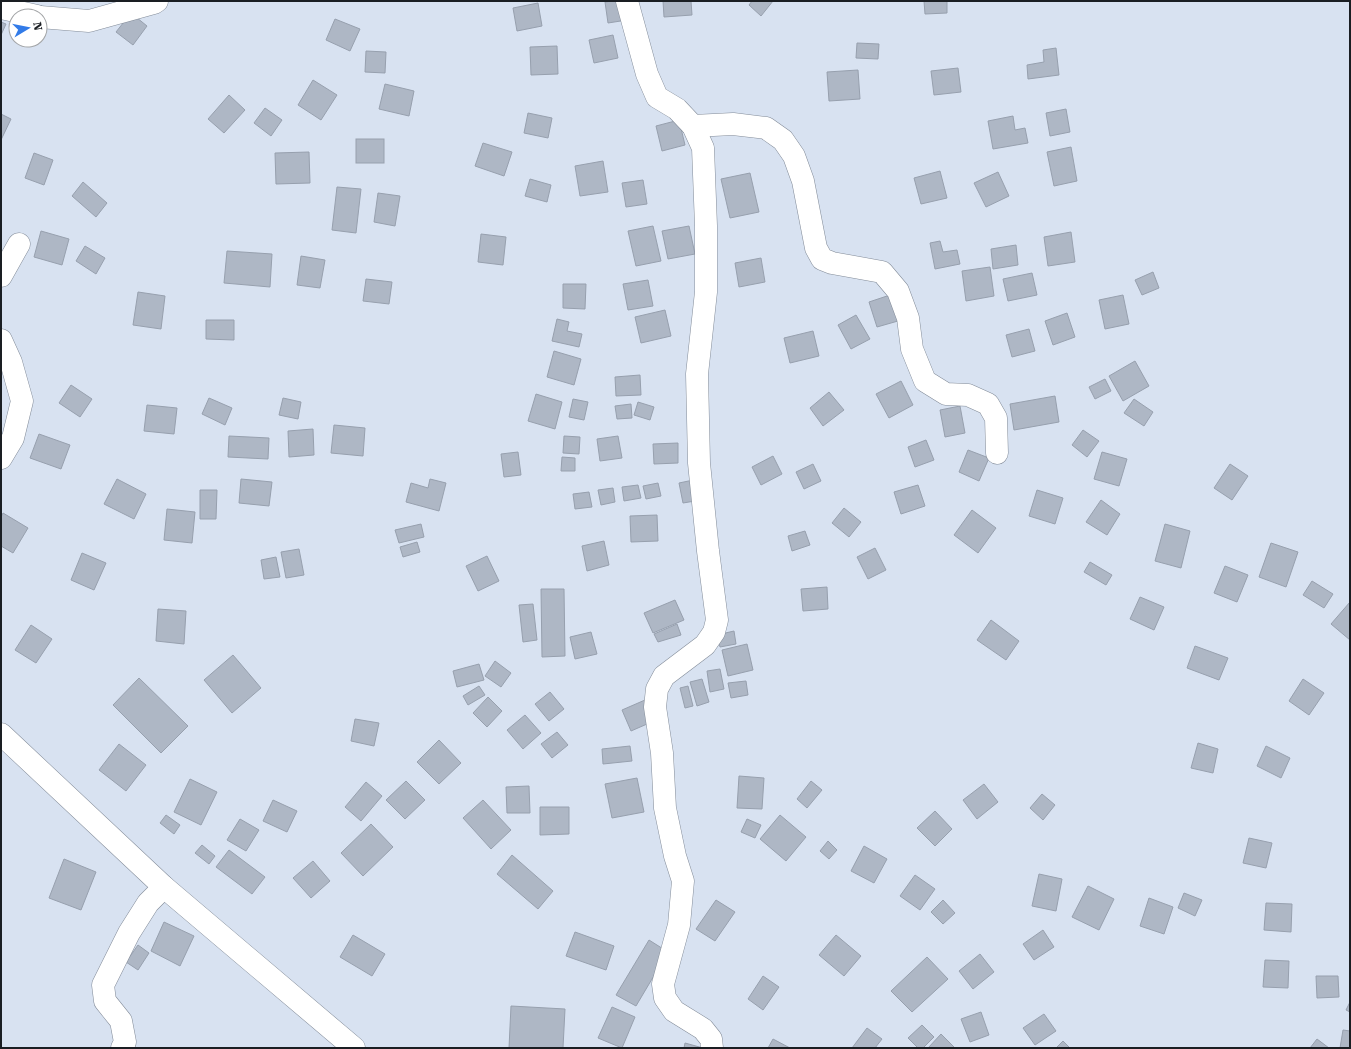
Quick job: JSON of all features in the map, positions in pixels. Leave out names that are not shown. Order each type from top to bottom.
[{"type":"street","points":[[48,18],[89,21],[157,1]]},
{"type":"street","points":[[627,1],[647,74],[657,97],[677,109],[693,126],[703,148],[706,226],[706,292],[697,374],[699,462],[717,620],[714,632],[705,645],[664,676],[656,689],[655,707],[662,753],[665,808],[683,881],[679,925],[663,984],[665,998],[674,1011],[703,1029],[711,1039],[712,1048]]},
{"type":"street","points":[[693,126],[734,124],[766,128],[783,140],[794,156],[803,181],[816,248],[822,258],[832,263],[882,272],[898,290],[908,318],[912,349],[925,381],[946,394],[968,395],[988,404],[996,418],[997,453]]},
{"type":"street","points":[[1,276],[19,244]]},
{"type":"street","points":[[1,340],[11,362],[22,401],[13,438],[1,458]]},
{"type":"street","points":[[1,734],[164,887],[354,1048]]},
{"type":"street","points":[[122,1048],[125,1042],[121,1021],[105,1001],[103,985],[129,932],[148,903],[164,887]]},
{"type":"building","points":[[624,1],[627,20],[608,23],[605,2]]},
{"type":"building","points":[[663,1],[691,1],[692,15],[664,17]]},
{"type":"building","points":[[752,1],[773,1],[761,16],[749,5]]},
{"type":"building","points":[[924,1],[947,1],[947,13],[925,14]]},
{"type":"building","points":[[538,3],[542,26],[517,31],[513,8]]},
{"type":"building","points":[[131,13],[147,26],[133,45],[116,32]]},
{"type":"building","points":[[335,19],[360,29],[350,51],[326,40]]},
{"type":"building","points":[[1,22],[6,24],[1,35]]},
{"type":"building","points":[[613,35],[618,58],[594,63],[589,40]]},
{"type":"building","points":[[857,43],[879,44],[878,59],[856,58]]},
{"type":"building","points":[[557,46],[558,74],[531,75],[530,47]]},
{"type":"building","points":[[1056,48],[1059,75],[1028,79],[1027,65],[1044,62],[1043,50]]},
{"type":"building","points":[[366,51],[386,52],[385,73],[365,72]]},
{"type":"building","points":[[958,68],[961,92],[934,95],[931,71]]},
{"type":"building","points":[[858,70],[860,99],[829,101],[827,72]]},
{"type":"building","points":[[313,80],[337,95],[321,120],[298,105]]},
{"type":"building","points":[[385,84],[414,91],[409,116],[379,109]]},
{"type":"building","points":[[229,95],[245,110],[224,133],[208,119]]},
{"type":"building","points":[[265,108],[282,120],[271,136],[254,123]]},
{"type":"building","points":[[1066,109],[1070,132],[1050,136],[1046,113]]},
{"type":"building","points":[[528,113],[552,118],[548,138],[524,133]]},
{"type":"building","points":[[1,114],[11,119],[1,140]]},
{"type":"building","points":[[1013,116],[1015,130],[1025,128],[1028,143],[993,149],[988,121]]},
{"type":"building","points":[[679,120],[685,145],[662,151],[656,126]]},
{"type":"building","points":[[356,139],[384,139],[384,163],[356,163]]},
{"type":"building","points":[[483,143],[512,152],[504,176],[475,166]]},
{"type":"building","points":[[1071,147],[1077,181],[1054,186],[1047,152]]},
{"type":"building","points":[[309,152],[310,183],[276,184],[275,153]]},
{"type":"building","points":[[34,153],[53,160],[44,185],[25,178]]},
{"type":"building","points":[[603,161],[608,192],[580,196],[575,166]]},
{"type":"building","points":[[940,171],[947,198],[921,204],[914,178]]},
{"type":"building","points":[[998,172],[1009,196],[986,207],[974,183]]},
{"type":"building","points":[[750,173],[759,212],[730,218],[721,179]]},
{"type":"building","points":[[530,179],[551,185],[547,202],[525,196]]},
{"type":"building","points":[[643,180],[647,204],[626,207],[622,183]]},
{"type":"building","points":[[83,182],[107,203],[96,217],[72,196]]},
{"type":"building","points":[[337,187],[361,189],[356,233],[332,230]]},
{"type":"building","points":[[378,193],[400,196],[395,226],[374,222]]},
{"type":"building","points":[[653,226],[661,261],[636,266],[628,231]]},
{"type":"building","points":[[689,226],[695,254],[668,259],[662,231]]},
{"type":"building","points":[[41,231],[69,239],[62,265],[34,257]]},
{"type":"building","points":[[1071,232],[1075,262],[1048,266],[1044,237]]},
{"type":"building","points":[[481,234],[506,237],[503,265],[478,262]]},
{"type":"building","points":[[940,241],[943,252],[957,250],[960,264],[935,269],[930,243]]},
{"type":"building","points":[[1016,245],[1018,265],[993,269],[991,249]]},
{"type":"building","points":[[85,246],[105,258],[96,274],[76,261]]},
{"type":"building","points":[[227,251],[272,254],[270,287],[224,283]]},
{"type":"building","points":[[301,256],[325,260],[320,288],[297,285]]},
{"type":"building","points":[[761,258],[765,282],[739,287],[735,263]]},
{"type":"building","points":[[990,267],[994,296],[966,301],[962,271]]},
{"type":"building","points":[[1153,272],[1159,288],[1142,295],[1135,280]]},
{"type":"building","points":[[1032,273],[1037,295],[1008,301],[1003,279]]},
{"type":"building","points":[[366,279],[392,282],[389,304],[363,301]]},
{"type":"building","points":[[648,280],[653,306],[628,310],[623,284]]},
{"type":"building","points":[[563,284],[586,284],[585,309],[563,308]]},
{"type":"building","points":[[138,292],[165,296],[161,329],[133,325]]},
{"type":"building","points":[[890,295],[898,321],[877,327],[869,302]]},
{"type":"building","points":[[1123,295],[1129,324],[1105,329],[1099,300]]},
{"type":"building","points":[[665,310],[671,336],[641,343],[635,317]]},
{"type":"building","points":[[1067,313],[1075,337],[1053,345],[1045,321]]},
{"type":"building","points":[[856,315],[870,339],[851,349],[838,325]]},
{"type":"building","points":[[557,319],[569,322],[567,331],[582,334],[579,347],[552,341]]},
{"type":"building","points":[[206,320],[234,320],[234,340],[206,339]]},
{"type":"building","points":[[1029,329],[1035,351],[1012,357],[1006,335]]},
{"type":"building","points":[[813,331],[819,356],[790,363],[784,338]]},
{"type":"building","points":[[554,351],[581,359],[574,385],[547,377]]},
{"type":"building","points":[[1135,361],[1149,386],[1123,401],[1109,376]]},
{"type":"building","points":[[640,375],[641,395],[616,396],[615,377]]},
{"type":"building","points":[[1105,379],[1111,391],[1095,399],[1089,387]]},
{"type":"building","points":[[901,381],[913,405],[889,418],[876,394]]},
{"type":"building","points":[[71,385],[92,399],[80,417],[59,403]]},
{"type":"building","points":[[829,392],[844,410],[823,426],[810,408]]},
{"type":"building","points":[[536,394],[562,402],[555,429],[528,421]]},
{"type":"building","points":[[1055,396],[1059,422],[1014,430],[1010,404]]},
{"type":"building","points":[[209,398],[232,408],[225,425],[202,414]]},
{"type":"building","points":[[283,398],[301,402],[298,419],[279,415]]},
{"type":"building","points":[[573,399],[588,402],[584,420],[569,417]]},
{"type":"building","points":[[1134,399],[1153,412],[1144,426],[1124,413]]},
{"type":"building","points":[[638,402],[654,407],[650,420],[634,415]]},
{"type":"building","points":[[631,404],[632,418],[617,419],[615,406]]},
{"type":"building","points":[[147,405],[177,408],[174,434],[144,431]]},
{"type":"building","points":[[960,406],[965,433],[945,437],[940,410]]},
{"type":"building","points":[[334,425],[365,428],[363,456],[331,453]]},
{"type":"building","points":[[313,429],[314,455],[289,457],[288,431]]},
{"type":"building","points":[[1083,430],[1099,441],[1087,457],[1072,445]]},
{"type":"building","points":[[39,434],[70,445],[61,469],[30,458]]},
{"type":"building","points":[[229,436],[269,438],[268,459],[228,457]]},
{"type":"building","points":[[564,436],[580,437],[579,454],[563,453]]},
{"type":"building","points":[[618,436],[622,458],[600,461],[597,439]]},
{"type":"building","points":[[926,440],[934,460],[915,467],[908,447]]},
{"type":"building","points":[[678,443],[678,463],[654,464],[653,444]]},
{"type":"building","points":[[968,450],[989,458],[979,481],[959,472]]},
{"type":"building","points":[[518,452],[521,475],[504,477],[501,454]]},
{"type":"building","points":[[1102,452],[1127,459],[1119,486],[1094,479]]},
{"type":"building","points":[[773,456],[782,474],[761,485],[752,467]]},
{"type":"building","points":[[562,457],[575,458],[575,471],[561,471]]},
{"type":"building","points":[[813,464],[821,481],[804,489],[796,472]]},
{"type":"building","points":[[1230,464],[1248,476],[1232,500],[1214,488]]},
{"type":"building","points":[[117,479],[146,494],[134,519],[104,504]]},
{"type":"building","points":[[241,479],[272,482],[269,506],[239,503]]},
{"type":"building","points":[[430,479],[446,483],[439,511],[406,502],[411,483],[428,488]]},
{"type":"building","points":[[698,479],[701,500],[683,503],[679,483]]},
{"type":"building","points":[[658,483],[661,496],[646,499],[643,486]]},
{"type":"building","points":[[638,485],[641,498],[624,501],[622,487]]},
{"type":"building","points":[[918,485],[925,506],[901,514],[894,492]]},
{"type":"building","points":[[613,488],[615,502],[601,505],[598,490]]},
{"type":"building","points":[[200,490],[217,490],[216,519],[200,519]]},
{"type":"building","points":[[1037,490],[1063,498],[1055,524],[1029,516]]},
{"type":"building","points":[[589,492],[592,507],[575,509],[573,494]]},
{"type":"building","points":[[1101,500],[1120,514],[1107,535],[1086,522]]},
{"type":"building","points":[[844,508],[861,522],[849,537],[832,523]]},
{"type":"building","points":[[167,509],[195,512],[192,543],[164,540]]},
{"type":"building","points":[[972,510],[996,528],[978,553],[954,535]]},
{"type":"building","points":[[3,513],[28,528],[13,553],[1,546],[1,517]]},
{"type":"building","points":[[657,515],[658,541],[631,542],[630,516]]},
{"type":"building","points":[[421,524],[424,537],[399,543],[395,530]]},
{"type":"building","points":[[1165,524],[1190,531],[1181,568],[1155,561]]},
{"type":"building","points":[[805,531],[810,545],[792,551],[788,536]]},
{"type":"building","points":[[604,541],[609,565],[587,571],[582,546]]},
{"type":"building","points":[[417,542],[420,552],[403,557],[400,547]]},
{"type":"building","points":[[1271,543],[1298,552],[1286,587],[1259,577]]},
{"type":"building","points":[[875,548],[886,570],[868,579],[857,557]]},
{"type":"building","points":[[299,549],[304,575],[286,578],[281,552]]},
{"type":"building","points":[[82,553],[106,563],[94,590],[71,580]]},
{"type":"building","points":[[487,556],[499,581],[478,591],[466,566]]},
{"type":"building","points":[[276,557],[280,577],[264,579],[261,560]]},
{"type":"building","points":[[1090,562],[1112,575],[1106,585],[1084,572]]},
{"type":"building","points":[[1225,566],[1248,575],[1237,602],[1214,593]]},
{"type":"building","points":[[1312,581],[1333,594],[1324,608],[1303,595]]},
{"type":"building","points":[[827,587],[828,609],[803,611],[801,589]]},
{"type":"building","points":[[541,589],[564,589],[565,656],[542,657]]},
{"type":"building","points":[[1140,597],[1164,607],[1154,630],[1130,619]]},
{"type":"building","points":[[675,600],[684,620],[653,633],[644,613]]},
{"type":"building","points":[[1350,602],[1350,640],[1331,624]]},
{"type":"building","points":[[533,604],[537,640],[523,642],[519,605]]},
{"type":"building","points":[[158,609],[186,611],[184,644],[156,641]]},
{"type":"building","points":[[991,620],[1019,641],[1006,660],[977,640]]},
{"type":"building","points":[[677,624],[681,635],[658,642],[654,634]]},
{"type":"building","points":[[31,625],[52,639],[36,663],[15,650]]},
{"type":"building","points":[[734,631],[736,644],[720,647],[717,635]]},
{"type":"building","points":[[591,632],[597,654],[575,659],[570,637]]},
{"type":"building","points":[[747,644],[753,670],[728,676],[722,650]]},
{"type":"building","points":[[1195,646],[1228,658],[1219,680],[1187,668]]},
{"type":"building","points":[[233,655],[261,688],[232,713],[204,680]]},
{"type":"building","points":[[495,661],[511,673],[501,687],[485,676]]},
{"type":"building","points":[[479,664],[484,680],[457,687],[453,671]]},
{"type":"building","points":[[720,669],[724,689],[710,692],[707,671]]},
{"type":"building","points":[[139,678],[188,726],[161,753],[113,705]]},
{"type":"building","points":[[702,679],[709,702],[697,706],[690,682]]},
{"type":"building","points":[[1303,679],[1324,693],[1309,715],[1289,701]]},
{"type":"building","points":[[746,681],[748,695],[731,698],[728,683]]},
{"type":"building","points":[[479,686],[485,695],[468,705],[463,696]]},
{"type":"building","points":[[688,686],[693,706],[685,708],[680,688]]},
{"type":"building","points":[[550,692],[564,709],[549,721],[535,704]]},
{"type":"building","points":[[488,697],[502,711],[487,727],[473,713]]},
{"type":"building","points":[[645,700],[654,721],[631,731],[622,710]]},
{"type":"building","points":[[525,715],[541,733],[523,749],[507,730]]},
{"type":"building","points":[[355,719],[379,723],[374,746],[351,741]]},
{"type":"building","points":[[557,732],[568,745],[552,758],[541,744]]},
{"type":"building","points":[[439,740],[461,763],[439,784],[417,762]]},
{"type":"building","points":[[1198,743],[1218,749],[1213,773],[1191,768]]},
{"type":"building","points":[[119,744],[146,765],[126,791],[99,770]]},
{"type":"building","points":[[630,746],[632,761],[603,764],[602,749]]},
{"type":"building","points":[[1266,746],[1290,758],[1281,778],[1257,766]]},
{"type":"building","points":[[739,776],[764,778],[762,809],[737,808]]},
{"type":"building","points":[[637,778],[644,812],[612,818],[605,784]]},
{"type":"building","points":[[190,779],[217,792],[201,825],[174,812]]},
{"type":"building","points":[[406,781],[425,800],[405,819],[386,800]]},
{"type":"building","points":[[811,781],[822,790],[807,808],[797,799]]},
{"type":"building","points":[[366,782],[382,796],[361,821],[345,807]]},
{"type":"building","points":[[984,784],[998,802],[977,819],[963,800]]},
{"type":"building","points":[[529,786],[530,813],[507,813],[506,787]]},
{"type":"building","points":[[1042,794],[1055,805],[1043,820],[1030,808]]},
{"type":"building","points":[[273,800],[297,811],[287,832],[263,821]]},
{"type":"building","points":[[483,800],[511,830],[491,849],[463,818]]},
{"type":"building","points":[[540,807],[569,807],[569,834],[540,835]]},
{"type":"building","points":[[935,811],[952,829],[935,846],[917,828]]},
{"type":"building","points":[[166,815],[180,825],[174,834],[160,823]]},
{"type":"building","points":[[780,815],[806,837],[786,861],[760,839]]},
{"type":"building","points":[[240,819],[259,830],[246,851],[227,840]]},
{"type":"building","points":[[747,819],[761,825],[755,838],[741,832]]},
{"type":"building","points":[[371,824],[393,847],[363,876],[341,853]]},
{"type":"building","points":[[1249,838],[1272,843],[1266,868],[1243,863]]},
{"type":"building","points":[[828,841],[837,850],[829,859],[820,851]]},
{"type":"building","points":[[202,845],[215,856],[209,864],[195,853]]},
{"type":"building","points":[[864,846],[887,859],[874,883],[851,871]]},
{"type":"building","points":[[229,850],[265,877],[252,894],[216,867]]},
{"type":"building","points":[[512,855],[553,891],[538,909],[497,874]]},
{"type":"building","points":[[64,859],[96,872],[81,910],[49,898]]},
{"type":"building","points":[[313,861],[330,881],[311,898],[293,878]]},
{"type":"building","points":[[1039,874],[1062,879],[1056,911],[1032,906]]},
{"type":"building","points":[[915,875],[935,889],[920,910],[900,896]]},
{"type":"building","points":[[1088,886],[1114,899],[1099,930],[1072,917]]},
{"type":"building","points":[[1184,893],[1202,900],[1195,916],[1178,908]]},
{"type":"building","points":[[1149,898],[1173,907],[1164,934],[1140,926]]},
{"type":"building","points":[[716,900],[735,912],[715,941],[696,929]]},
{"type":"building","points":[[943,900],[955,913],[943,924],[931,912]]},
{"type":"building","points":[[1266,903],[1292,904],[1291,932],[1264,930]]},
{"type":"building","points":[[164,922],[194,936],[180,966],[151,951]]},
{"type":"building","points":[[1043,930],[1054,947],[1034,960],[1023,944]]},
{"type":"building","points":[[575,932],[614,946],[606,970],[566,956]]},
{"type":"building","points":[[353,935],[385,954],[372,976],[340,957]]},
{"type":"building","points":[[836,935],[861,956],[844,976],[819,955]]},
{"type":"building","points":[[649,940],[668,952],[636,1006],[616,995]]},
{"type":"building","points":[[138,945],[149,953],[138,970],[126,962]]},
{"type":"building","points":[[980,954],[994,972],[973,989],[959,971]]},
{"type":"building","points":[[927,957],[948,979],[912,1012],[891,991]]},
{"type":"building","points":[[1265,960],[1289,961],[1288,988],[1263,987]]},
{"type":"building","points":[[763,976],[779,987],[763,1010],[748,999]]},
{"type":"building","points":[[1316,976],[1338,976],[1339,997],[1317,998]]},
{"type":"building","points":[[1350,1002],[1350,1012],[1346,1010]]},
{"type":"building","points":[[511,1006],[565,1009],[563,1048],[509,1048]]},
{"type":"building","points":[[612,1007],[635,1017],[622,1048],[598,1038]]},
{"type":"building","points":[[981,1012],[989,1035],[970,1042],[961,1019]]},
{"type":"building","points":[[1044,1014],[1056,1031],[1035,1045],[1023,1028]]},
{"type":"building","points":[[922,1025],[934,1037],[923,1048],[918,1048],[908,1038]]},
{"type":"building","points":[[867,1028],[882,1039],[875,1048],[852,1048]]},
{"type":"building","points":[[1343,1030],[1350,1031],[1350,1048],[1340,1048]]},
{"type":"building","points":[[941,1034],[955,1048],[928,1048]]},
{"type":"building","points":[[773,1039],[790,1048],[768,1048]]},
{"type":"building","points":[[1317,1039],[1329,1048],[1310,1048]]},
{"type":"building","points":[[1063,1041],[1070,1048],[1056,1048]]},
{"type":"building","points":[[685,1043],[703,1048],[684,1048]]}]
